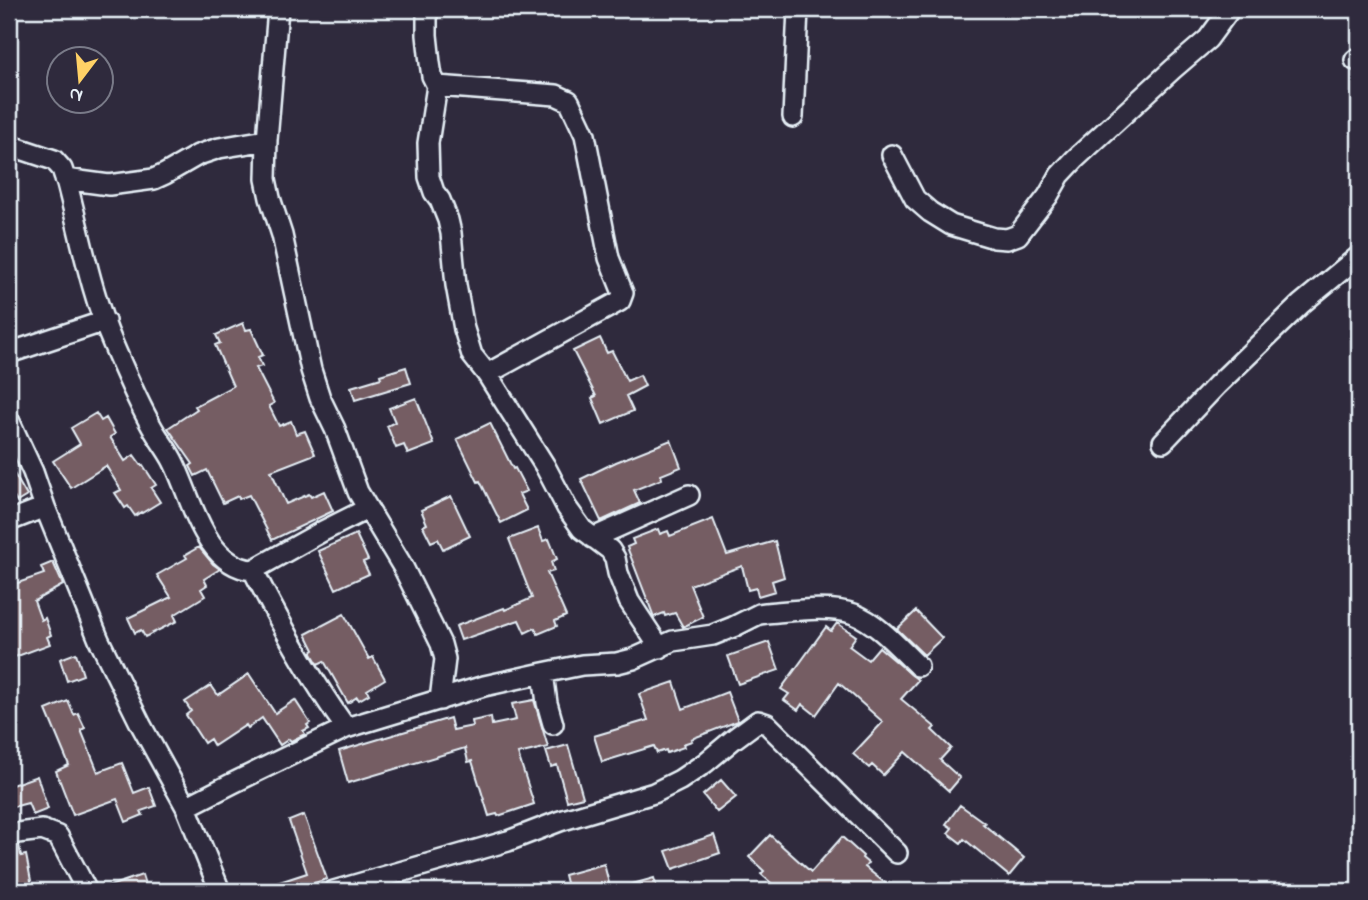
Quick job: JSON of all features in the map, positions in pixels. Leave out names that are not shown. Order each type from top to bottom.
[{"type":"street","points":[[278,9],[267,140],[268,189],[282,235],[311,370],[320,398],[335,429],[358,492],[403,567],[441,644],[445,659],[440,700]]},
{"type":"street","points":[[427,9],[430,63],[437,86],[428,143],[429,177],[448,220],[456,285],[472,355],[545,466],[567,508],[582,529],[610,550],[629,601],[660,648]]},
{"type":"street","points":[[793,117],[798,9]]},
{"type":"street","points":[[892,155],[915,199],[930,212],[951,225],[994,238],[1007,239],[1018,234],[1048,196],[1060,175],[1075,159],[1208,39],[1230,9]]},
{"type":"street","points":[[437,86],[555,95],[569,101],[585,135],[609,258],[623,293],[620,301],[487,374]]},
{"type":"street","points":[[65,178],[109,185],[154,179],[198,155],[219,148],[267,140]]},
{"type":"street","points":[[9,145],[54,160],[62,169],[93,285],[112,342],[151,425],[172,459],[197,522],[222,555],[243,569],[253,570],[367,509]]},
{"type":"street","points":[[1163,442],[1217,385],[1301,304],[1359,256]]},
{"type":"street","points":[[9,353],[105,321]]},
{"type":"street","points":[[9,420],[33,472],[44,507],[99,640],[135,714],[186,807],[220,891]]},
{"type":"street","points":[[593,538],[689,495]]},
{"type":"street","points":[[9,521],[44,507]]},
{"type":"street","points":[[253,570],[293,645],[346,728]]},
{"type":"street","points":[[186,807],[346,728],[484,687],[582,665],[625,661],[673,641],[713,635],[759,614],[841,610],[873,625],[918,666]]},
{"type":"street","points":[[543,673],[553,724]]},
{"type":"street","points":[[334,891],[508,841],[560,821],[654,793],[705,763],[758,721],[767,724],[897,853]]},
{"type":"street","points":[[9,834],[42,830],[58,836],[86,891]]},
{"type":"building","points":[[243,323],[246,330],[251,329],[263,355],[258,357],[262,366],[256,368],[274,403],[269,406],[279,426],[291,421],[296,434],[305,431],[315,454],[271,471],[286,504],[324,491],[333,511],[272,540],[249,495],[239,499],[238,496],[223,503],[207,470],[195,476],[190,466],[193,464],[168,428],[197,409],[195,406],[233,386],[215,345],[220,343],[216,335]]},
{"type":"building","points":[[600,338],[607,353],[612,351],[627,381],[640,375],[645,386],[626,396],[633,411],[603,424],[592,398],[596,396],[573,351]]},
{"type":"building","points":[[406,367],[411,383],[355,400],[351,387]]},
{"type":"building","points":[[416,398],[434,444],[408,454],[404,445],[396,448],[387,426],[395,422],[389,408]]},
{"type":"building","points":[[96,413],[101,421],[106,418],[115,434],[110,437],[125,461],[134,455],[156,485],[151,488],[160,502],[135,516],[128,506],[125,508],[115,493],[121,490],[106,466],[71,488],[53,461],[80,444],[71,428]]},
{"type":"building","points":[[490,423],[527,491],[519,494],[527,510],[501,523],[457,439]]},
{"type":"building","points":[[671,440],[681,467],[661,475],[662,479],[634,490],[640,503],[601,521],[581,479]]},
{"type":"building","points":[[9,465],[27,496],[17,502],[9,489]]},
{"type":"building","points":[[451,496],[470,536],[443,549],[438,539],[431,542],[423,526],[427,524],[421,510]]},
{"type":"building","points":[[713,519],[727,555],[775,541],[784,577],[772,581],[775,591],[758,596],[756,588],[748,590],[742,566],[690,585],[703,617],[683,627],[675,613],[654,617],[627,547],[634,544],[632,539],[658,529],[660,534],[668,531],[670,536]]},
{"type":"building","points":[[538,528],[543,541],[549,539],[557,559],[551,562],[554,571],[547,573],[566,616],[555,621],[557,626],[538,634],[535,628],[525,633],[519,620],[461,640],[456,626],[532,598],[509,539]]},
{"type":"building","points":[[356,534],[368,560],[363,562],[369,574],[336,589],[318,551]]},
{"type":"building","points":[[199,547],[220,569],[204,579],[207,585],[201,589],[205,596],[174,615],[177,621],[145,637],[141,630],[135,633],[128,618],[171,597],[157,575],[187,558],[185,555]]},
{"type":"building","points":[[53,562],[63,585],[34,601],[41,620],[45,618],[51,635],[47,637],[50,644],[15,657],[9,639],[9,586],[44,574],[41,567]]},
{"type":"building","points":[[916,611],[942,638],[924,655],[897,629]]},
{"type":"building","points":[[344,614],[369,659],[373,657],[385,679],[367,690],[369,694],[348,703],[324,661],[318,664],[306,634]]},
{"type":"building","points":[[837,623],[856,636],[849,646],[868,660],[879,647],[918,680],[901,699],[935,727],[932,730],[951,748],[940,760],[960,778],[949,791],[905,752],[883,775],[872,765],[869,768],[853,754],[883,722],[839,683],[816,715],[802,704],[798,710],[784,700],[789,694],[781,689],[826,627],[831,631]]},
{"type":"building","points":[[769,642],[779,670],[738,684],[728,656]]},
{"type":"building","points":[[76,653],[83,675],[67,681],[60,659]]},
{"type":"building","points":[[249,674],[275,713],[295,700],[310,723],[307,725],[309,728],[303,731],[305,734],[280,745],[262,718],[214,746],[210,739],[204,743],[186,715],[191,711],[185,702],[211,685],[218,695]]},
{"type":"building","points":[[674,682],[683,709],[727,692],[738,721],[691,739],[692,741],[683,744],[684,747],[667,753],[666,750],[657,753],[654,746],[602,762],[594,736],[648,720],[639,694]]},
{"type":"building","points":[[534,700],[548,747],[518,754],[534,804],[498,816],[489,816],[472,761],[468,762],[465,748],[348,783],[339,751],[450,718],[453,730],[473,726],[472,721],[491,717],[492,725],[516,720],[512,704]]},
{"type":"building","points":[[68,701],[74,715],[78,713],[85,728],[81,730],[98,772],[122,763],[134,793],[149,787],[156,806],[141,811],[143,815],[126,822],[117,799],[73,815],[56,771],[69,765],[46,710]]},
{"type":"building","points":[[568,745],[583,797],[567,801],[557,765],[551,767],[546,751]]},
{"type":"building","points":[[37,776],[48,809],[33,815],[28,803],[9,808],[9,786]]},
{"type":"building","points":[[721,780],[736,797],[717,812],[703,795]]},
{"type":"building","points":[[960,805],[1024,858],[1009,876],[964,839],[961,843],[948,833],[952,828],[946,824]]},
{"type":"building","points":[[304,815],[327,879],[302,887],[304,891],[258,891],[307,873],[289,821]]},
{"type":"building","points":[[714,835],[720,853],[673,869],[666,851]]},
{"type":"building","points":[[770,835],[811,872],[842,837],[863,856],[868,863],[865,867],[895,891],[780,891],[761,874],[764,871],[749,857]]},
{"type":"building","points":[[19,845],[21,856],[26,855],[33,891],[9,891],[9,846]]},
{"type":"building","points":[[604,864],[611,891],[568,891],[564,875]]},
{"type":"building","points":[[142,875],[147,891],[101,891],[101,889]]},
{"type":"building","points":[[654,878],[658,891],[618,891],[618,888]]}]
